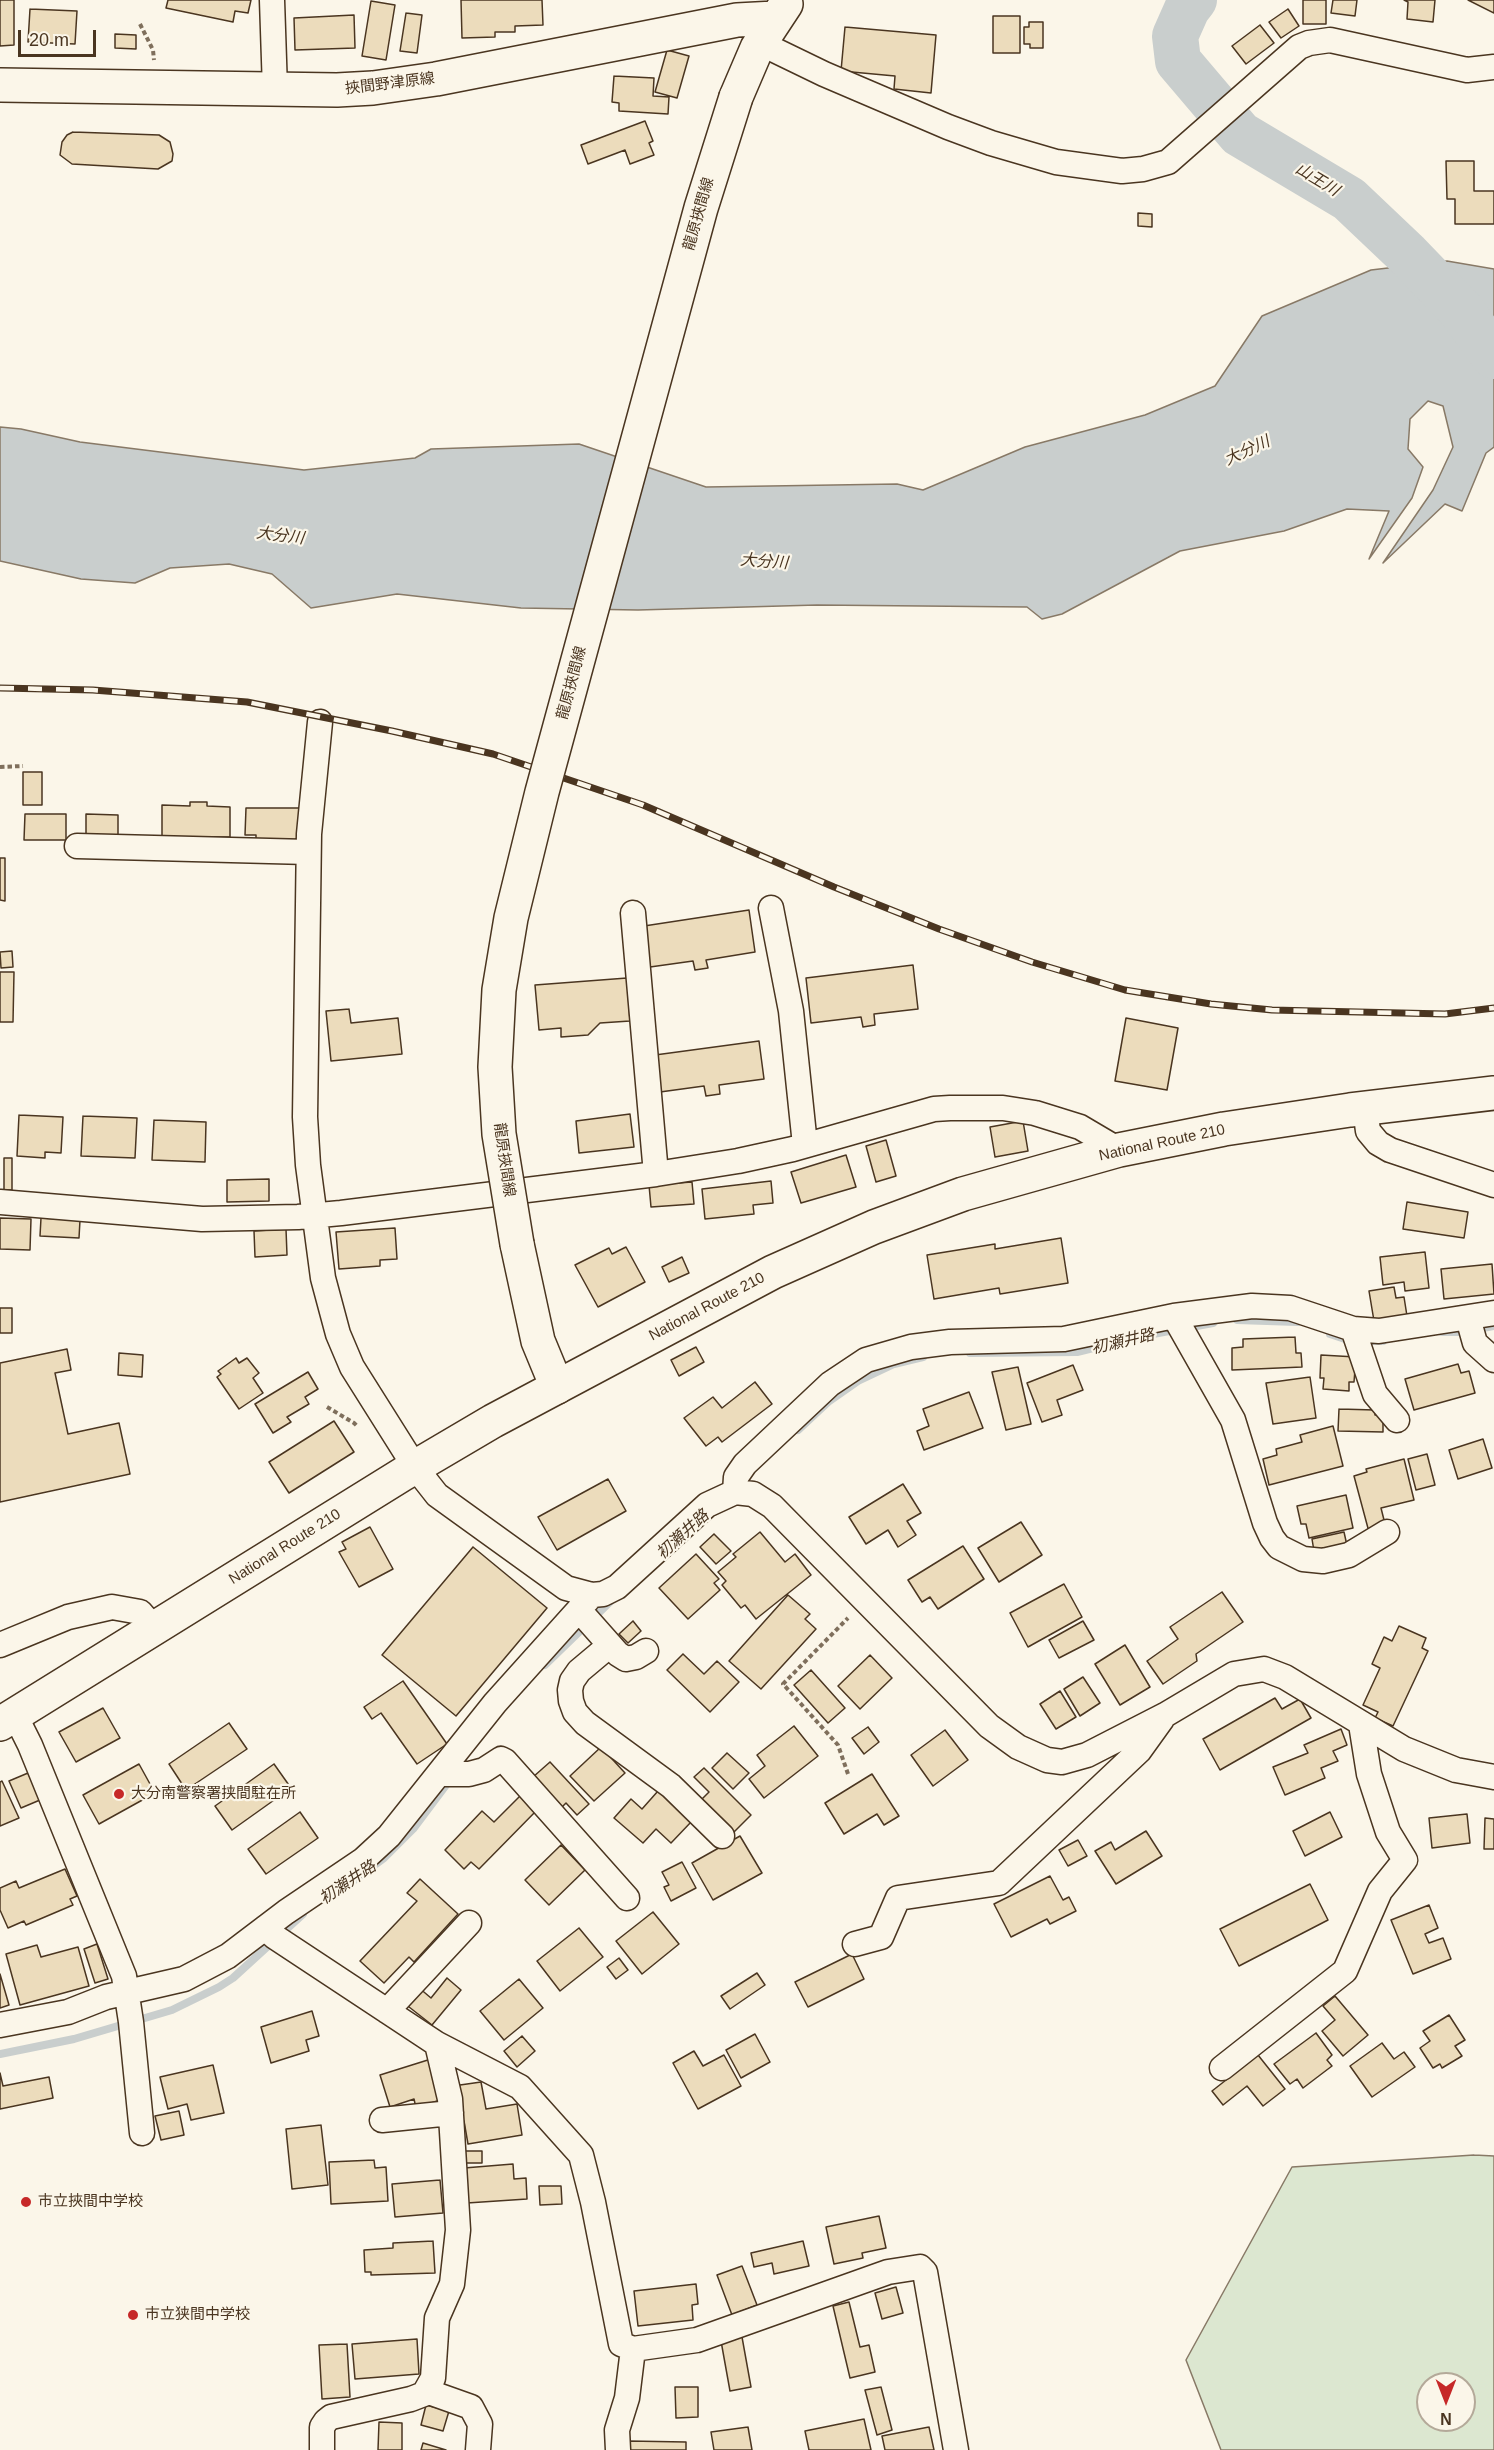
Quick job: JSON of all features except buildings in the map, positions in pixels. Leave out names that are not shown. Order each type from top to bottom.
[{"type":"main road","name":"挾間野津原線","points":[[0,85],[337,90],[406,84],[687,28],[768,16]]},
{"type":"main road","name":"龍原挾間線","points":[[557,1387],[538,1341],[518,1244],[500,1134],[495,1067],[499,990],[509,927],[542,792],[698,220],[736,97],[768,16]]},
{"type":"main road","name":"National Route 210","points":[[7,1720],[416,1467],[557,1387],[773,1272],[874,1227],[963,1194],[1119,1150],[1224,1129],[1365,1108],[1494,1093]]},
{"type":"street","points":[[272,0],[275,90]]},
{"type":"street","points":[[768,16],[824,74],[948,128],[1056,162],[1122,171],[1143,169],[1168,162],[1299,47],[1319,40],[1330,40],[1467,70],[1494,68]]},
{"type":"street","points":[[320,722],[308,852],[305,1117],[314,1216],[323,1278],[338,1334],[366,1390],[426,1483],[451,1506],[585,1602],[610,1645],[626,1659],[636,1657],[646,1651]]},
{"type":"street","points":[[77,846],[308,852]]},
{"type":"street","points":[[771,908],[791,1011],[805,1145]]},
{"type":"street","points":[[633,913],[656,1174]]},
{"type":"street","points":[[0,1202],[202,1220],[314,1216],[656,1174],[758,1157],[934,1109],[992,1107],[1029,1112],[1069,1123],[1095,1134],[1119,1150]]},
{"type":"street","points":[[1365,1108],[1368,1131],[1378,1143],[1390,1150],[1494,1185]]},
{"type":"street","points":[[735,1492],[736,1477],[745,1464],[830,1384],[866,1360],[911,1347],[931,1344],[1064,1339],[1221,1308],[1279,1307],[1303,1312],[1353,1329],[1379,1331],[1494,1313]]},
{"type":"street","points":[[1174,1316],[1233,1420],[1265,1523],[1279,1547],[1303,1559],[1323,1561],[1349,1555],[1388,1532]]},
{"type":"street","points":[[1468,1318],[1475,1343],[1494,1360]]},
{"type":"street","points":[[1353,1329],[1375,1394],[1397,1420]]},
{"type":"street","points":[[0,2025],[68,2012],[105,1997],[168,1984],[201,1972],[228,1956],[363,1860],[380,1846],[495,1703],[585,1602],[617,1587],[697,1513],[707,1505],[735,1492],[753,1494],[772,1506],[990,1726],[1034,1755],[1047,1760],[1073,1760],[1165,1715],[1234,1674],[1264,1669],[1285,1677],[1361,1724],[1421,1756],[1456,1770],[1494,1777]]},
{"type":"street","points":[[0,1645],[68,1617],[112,1607],[140,1612],[154,1628]]},
{"type":"street","points":[[610,1645],[579,1671],[572,1681],[571,1701],[575,1712],[585,1723],[671,1786],[722,1836]]},
{"type":"street","points":[[855,1944],[881,1937],[898,1898],[999,1883],[1139,1751],[1165,1715]]},
{"type":"street","points":[[7,1720],[34,1756],[121,1964],[127,1992],[142,2133]]},
{"type":"street","points":[[1222,2068],[1345,1971],[1380,1891],[1405,1860],[1388,1832],[1369,1774],[1361,1724]]},
{"type":"street","points":[[439,1774],[469,1774],[484,1770],[501,1759],[505,1761],[627,1898]]},
{"type":"street","points":[[387,2011],[469,1923]]},
{"type":"street","points":[[265,1928],[275,1937],[437,2044],[520,2087],[580,2155],[593,2202],[621,2344],[633,2349],[697,2340],[888,2272],[920,2267],[925,2272],[956,2450]]},
{"type":"street","points":[[322,2450],[322,2427],[332,2417],[411,2399],[426,2391],[433,2378],[437,2318],[452,2284],[457,2219],[450,2099],[437,2044]]},
{"type":"street","points":[[382,2120],[451,2113]]},
{"type":"street","points":[[618,2450],[617,2430],[627,2398],[633,2349]]},
{"type":"street","points":[[426,2391],[471,2407],[480,2424],[478,2450]]},
{"type":"path","points":[[140,24],[153,50],[159,87]]},
{"type":"path","points":[[0,767],[23,766]]},
{"type":"path","points":[[327,1407],[354,1423],[361,1432]]},
{"type":"path","points":[[848,1774],[838,1745],[783,1684],[865,1599]]},
{"type":"green space","points":[[1474,2155],[1494,2156],[1494,2450],[1221,2450],[1186,2360],[1292,2167]]},
{"type":"water","name":"大分川","points":[[1447,261],[1494,269],[1494,447],[1486,453],[1462,511],[1445,504],[1383,563],[1433,490],[1453,447],[1443,406],[1428,401],[1410,419],[1408,449],[1423,467],[1412,498],[1369,559],[1389,511],[1347,509],[1284,531],[1180,551],[1062,614],[1042,619],[1027,607],[817,605],[638,610],[521,608],[397,594],[311,608],[272,574],[229,564],[170,568],[135,583],[81,579],[0,561],[0,427],[21,429],[80,442],[304,470],[415,458],[431,449],[579,444],[706,487],[897,484],[923,490],[1025,447],[1145,415],[1215,386],[1262,316],[1371,270]]},
{"type":"waterway","name":"山王川","points":[[1194,0],[1187,9],[1175,36],[1178,61],[1240,134],[1349,199],[1461,310],[1494,356]]},
{"type":"waterway","name":"初瀬井路","points":[[1237,1320],[1297,1322]]},
{"type":"waterway","name":"初瀬井路","points":[[970,1353],[1077,1352],[1142,1336],[1213,1323]]},
{"type":"waterway","name":"初瀬井路","points":[[1442,1332],[1462,1332],[1494,1326]]},
{"type":"waterway","name":"初瀬井路","points":[[1330,1334],[1351,1341],[1383,1341]]},
{"type":"waterway","name":"初瀬井路","points":[[798,1430],[828,1402],[858,1381],[894,1364],[923,1357]]},
{"type":"waterway","name":"初瀬井路","points":[[545,1665],[612,1600]]},
{"type":"waterway","name":"初瀬井路","points":[[353,1881],[384,1858],[413,1829],[452,1777]]},
{"type":"waterway","name":"初瀬井路","points":[[0,2054],[74,2039],[172,2010],[233,1978],[303,1914]]},
{"type":"railway","points":[[0,688],[93,690],[247,702],[493,754],[643,805],[834,887],[939,929],[1032,962],[1125,990],[1211,1004],[1272,1010],[1445,1014],[1494,1008]]},
{"type":"place","name":"大分南警察署挟間駐在所","points":[[119,1794]]},
{"type":"place","name":"市立挾間中学校","points":[[26,2202]]},
{"type":"place","name":"市立狭間中学校","points":[[133,2315]]}]
